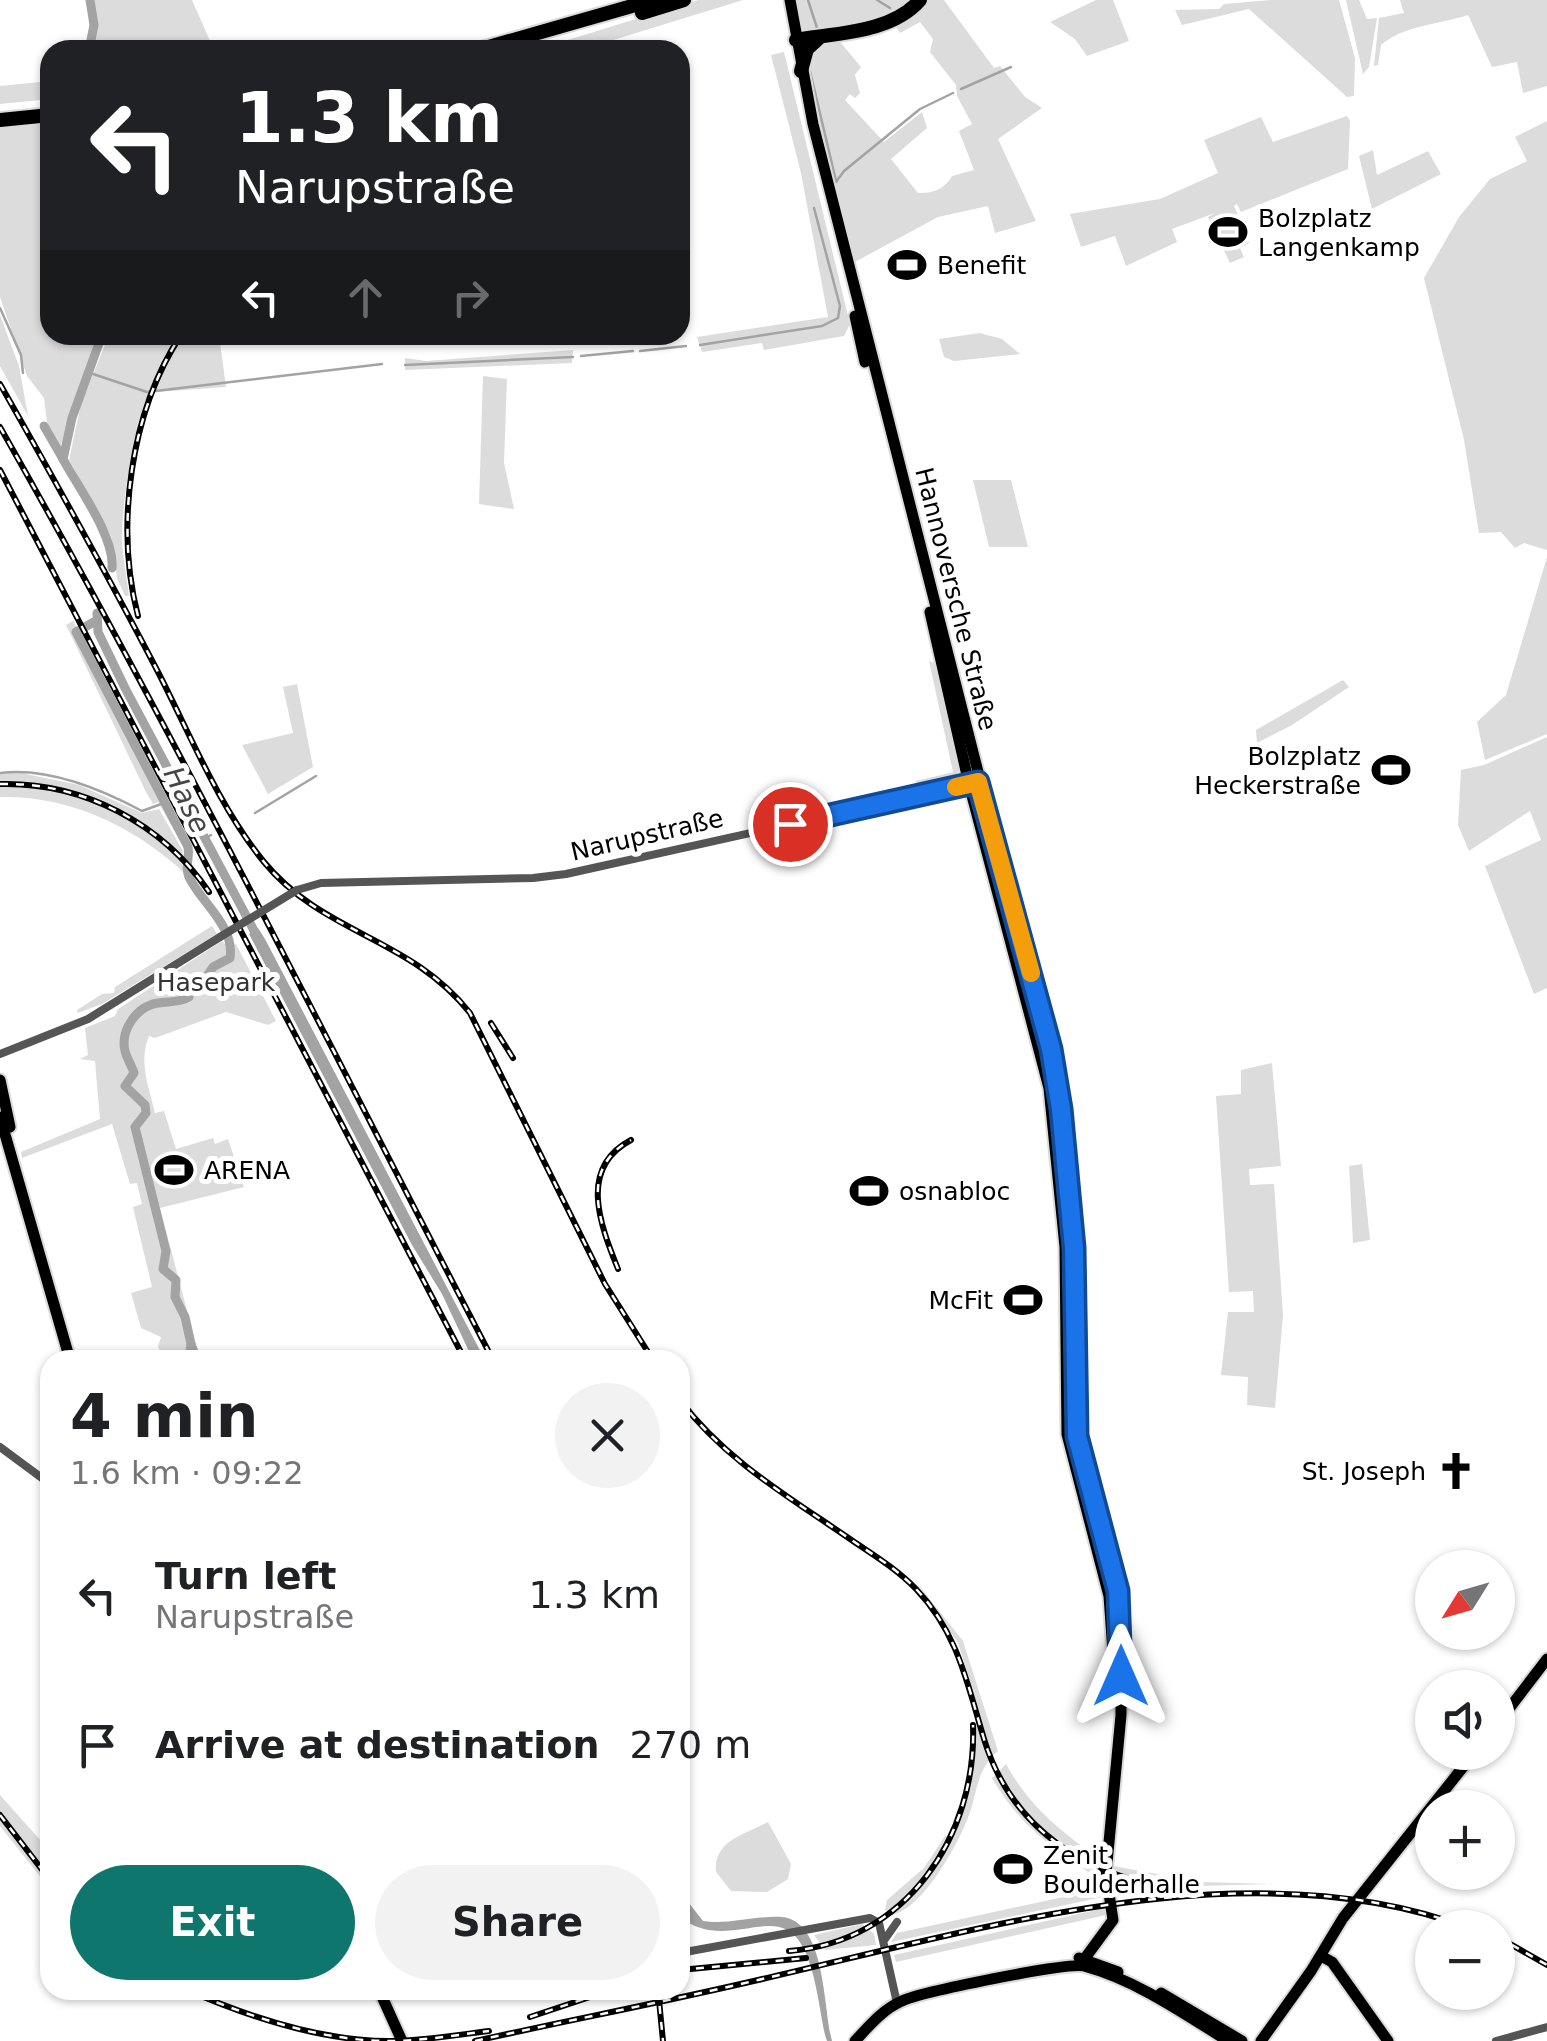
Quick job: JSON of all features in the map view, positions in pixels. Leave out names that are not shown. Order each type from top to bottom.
[{"type":"highway","points":[[576,24],[620,0]]},
{"type":"highway","points":[[535,40],[653,0]]},
{"type":"highway","points":[[541,40],[684,0]]},
{"type":"highway","points":[[792,41],[892,20],[920,0]]},
{"type":"highway","points":[[801,71],[807,49],[821,36]]},
{"type":"highway","points":[[0,112],[40,107]]},
{"type":"highway","points":[[0,120],[40,116]]},
{"type":"main road","name":"Hannoversche Straße","points":[[786,0],[792,41],[974,783],[1049,1039],[1058,1086],[1074,1248],[1077,1436],[1118,1591],[1118,1736],[1106,1883],[1113,1920],[1083,1962]]},
{"type":"main road","name":"Hannoversche Straße","points":[[792,41],[974,783]]},
{"type":"main road","points":[[0,1080],[17,1171]]},
{"type":"main road","points":[[0,1117],[67,1350]]},
{"type":"main road","points":[[1515,1692],[1547,1651]]},
{"type":"main road","points":[[1515,1701],[1547,1659]]},
{"type":"main road","points":[[1260,2041],[1321,1956],[1338,1924],[1458,1770]]},
{"type":"main road","points":[[1321,1956],[1379,2041]]},
{"type":"main road","points":[[1321,1956],[1332,1962],[1388,2041]]},
{"type":"main road","points":[[1083,1962],[1155,1997],[1228,2041]]},
{"type":"main road","points":[[855,2041],[896,2003],[1008,1976],[1018,1969],[1083,1962],[1184,2004],[1242,2041]]},
{"type":"main road","points":[[384,2000],[402,2041]]},
{"type":"street","name":"Narupstraße","points":[[0,1054],[88,1019],[298,890],[321,883],[440,882],[566,874],[974,783]]},
{"type":"street","points":[[0,1447],[40,1477]]},
{"type":"street","points":[[690,1951],[863,1918],[879,1923],[896,2003]]},
{"type":"street","points":[[884,1944],[897,1922]]},
{"type":"street","points":[[1496,2041],[1547,2027]]},
{"type":"green space","points":[[90,0],[192,0],[210,40],[91,40],[94,25]]},
{"type":"green space","points":[[698,0],[743,0],[613,40],[568,40]]},
{"type":"green space","points":[[794,0],[916,0],[878,21],[805,32],[799,28]]},
{"type":"green space","points":[[924,0],[944,0],[994,68],[1000,66],[1025,97],[1042,108],[998,139],[1036,221],[995,233],[988,206],[938,217],[853,263],[815,125],[808,70],[810,48],[836,37],[861,67],[855,75],[860,93],[855,98],[850,94],[845,100],[884,142],[922,112],[927,128],[891,159],[918,193],[938,190],[952,176],[974,170],[959,131],[972,124],[957,96],[956,85],[930,52],[933,39],[920,22],[900,33],[894,24]]},
{"type":"green space","points":[[1096,0],[1113,0],[1129,41],[1087,56],[1075,39],[1050,22]]},
{"type":"green space","points":[[1339,0],[1355,58],[1354,96],[1347,97],[1249,9],[1182,25],[1175,10],[1219,9],[1224,4]]},
{"type":"green space","points":[[1346,0],[1359,0],[1367,19],[1377,18],[1369,67],[1363,74]]},
{"type":"green space","points":[[1400,0],[1547,0],[1547,86],[1523,93],[1517,62],[1492,67],[1468,15],[1390,38],[1381,45],[1378,65],[1374,66],[1379,18],[1404,13]]},
{"type":"green space","points":[[784,52],[850,324],[844,336],[764,350],[762,343],[702,352],[697,337],[828,317],[801,173],[771,55]]},
{"type":"green space","points":[[40,82],[40,100],[0,104],[0,86]]},
{"type":"green space","points":[[1347,116],[1348,169],[1241,212],[1237,204],[1234,206],[1249,243],[1240,248],[1244,257],[1230,263],[1208,217],[1215,213],[1172,229],[1177,242],[1126,266],[1115,236],[1081,247],[1070,214],[1160,199],[1218,173],[1204,140],[1261,117],[1273,142]]},
{"type":"green space","points":[[1547,121],[1547,550],[1524,543],[1515,548],[1501,532],[1479,533],[1464,440],[1424,278],[1459,217],[1490,179],[1527,161],[1515,137]]},
{"type":"green space","points":[[40,124],[40,345],[94,345],[59,450],[48,430],[44,398],[27,376],[0,297],[0,128]]},
{"type":"green space","points":[[1373,150],[1377,175],[1428,151],[1441,174],[1372,209],[1359,156]]},
{"type":"green space","points":[[0,315],[19,366],[28,416],[0,366]]},
{"type":"green space","points":[[980,333],[1002,339],[1020,354],[954,361],[944,357],[939,339]]},
{"type":"green space","points":[[105,345],[220,345],[226,387],[157,392],[152,387],[146,400],[130,462],[124,507],[122,541],[129,596],[125,596],[117,578],[111,536],[69,460],[81,404]]},
{"type":"green space","points":[[573,350],[572,363],[405,370],[405,358],[426,361]]},
{"type":"green space","points":[[483,376],[507,379],[504,463],[514,509],[479,504]]},
{"type":"green space","points":[[973,480],[1011,480],[1028,547],[989,547]]},
{"type":"green space","points":[[1547,557],[1547,734],[1485,760],[1477,722],[1506,695]]},
{"type":"green space","points":[[73,621],[194,852],[190,858],[158,802],[153,804],[146,792],[66,625]]},
{"type":"green space","points":[[929,661],[935,663],[959,771],[954,779],[918,787],[916,781],[953,772]]},
{"type":"green space","points":[[1343,680],[1349,687],[1257,743],[1256,730]]},
{"type":"green space","points":[[297,684],[313,767],[268,794],[242,745],[293,733],[283,687]]},
{"type":"green space","points":[[1547,737],[1547,988],[1534,994],[1485,866],[1541,840],[1530,811],[1469,851],[1458,825],[1461,770],[1484,765]]},
{"type":"green space","points":[[16,772],[79,785],[142,813],[159,809],[183,851],[181,863],[225,929],[221,932],[182,871],[118,825],[49,801],[0,797],[0,774]]},
{"type":"green space","points":[[212,926],[217,934],[102,1004],[78,1013],[77,1010],[102,994],[114,993],[115,987]]},
{"type":"green space","name":"Hasepark","points":[[222,941],[228,947],[236,944],[276,1021],[268,1025],[226,1012],[155,1038],[149,1036],[146,1046],[144,1065],[155,1113],[164,1111],[176,1149],[213,1138],[215,1144],[228,1139],[244,1187],[160,1208],[197,1350],[159,1350],[161,1337],[141,1328],[131,1293],[152,1287],[133,1207],[142,1204],[137,1183],[130,1184],[112,1124],[22,1158],[21,1152],[100,1119],[95,1061],[80,1059],[88,1055],[85,1028],[115,1016],[118,1009]]},
{"type":"green space","points":[[1272,1063],[1281,1166],[1249,1169],[1250,1185],[1274,1184],[1283,1315],[1275,1408],[1247,1405],[1248,1377],[1221,1375],[1228,1312],[1254,1312],[1253,1291],[1229,1292],[1216,1096],[1241,1094],[1241,1070]]},
{"type":"green space","points":[[1362,1164],[1370,1240],[1353,1243],[1349,1166]]},
{"type":"green space","points":[[913,1578],[963,1641],[998,1751],[985,1766],[967,1820],[946,1861],[915,1902],[892,1915],[885,1910],[887,1900],[924,1868],[945,1836],[952,1839],[968,1795],[976,1719],[981,1717],[958,1643]]},
{"type":"green space","points":[[1006,1764],[1047,1817],[1100,1859],[1096,1877],[1051,1846],[1013,1809],[992,1778]]},
{"type":"green space","points":[[0,1795],[40,1840],[40,1876],[0,1826]]},
{"type":"green space","points":[[768,1822],[791,1864],[788,1879],[767,1892],[731,1891],[716,1872],[719,1853],[732,1840]]},
{"type":"green space","points":[[1113,1866],[1201,1882],[1275,1884],[1196,1886],[1152,1881],[1150,1890],[1115,1895]]},
{"type":"green space","points":[[1096,1890],[1103,1897],[891,1942],[897,1933]]},
{"type":"green space","points":[[1105,1908],[1106,1915],[896,1962],[894,1955]]},
{"type":"green space","points":[[862,1924],[874,1934],[876,1945],[825,1950],[814,1935]]},
{"type":"shaded area","points":[[258,928],[265,939],[480,1350],[468,1350],[249,934]]},
{"type":"shaded area","points":[[690,1904],[703,1921],[782,1917],[796,1922],[815,1949],[832,2041],[827,2041],[825,2035],[806,1954],[791,1932],[764,1926],[715,1931],[690,1923]]},
{"type":"waterway","name":"Hase","points":[[90,0],[94,25],[91,40]]},
{"type":"waterway","points":[[808,0],[817,28]]},
{"type":"waterway","points":[[877,0],[890,8]]},
{"type":"waterway","points":[[809,67],[836,181]]},
{"type":"waterway","points":[[961,89],[1011,67]]},
{"type":"waterway","points":[[836,182],[844,171],[920,109],[953,93]]},
{"type":"waterway","points":[[700,345],[822,326],[838,318],[840,306],[814,208]]},
{"type":"waterway","points":[[0,308],[21,355],[23,373]]},
{"type":"waterway","name":"Hase","points":[[98,345],[72,418],[63,459],[102,527],[112,568]]},
{"type":"waterway","points":[[640,351],[686,346]]},
{"type":"waterway","points":[[581,356],[633,351]]},
{"type":"waterway","points":[[405,365],[573,357]]},
{"type":"waterway","points":[[87,372],[147,392],[382,364]]},
{"type":"waterway","points":[[44,426],[63,459]]},
{"type":"waterway","name":"Hase","points":[[97,613],[98,632],[125,688],[259,940]]},
{"type":"waterway","name":"Hase","points":[[94,622],[76,632],[188,847],[190,879],[223,926],[230,947],[230,958],[213,967],[204,981],[192,983],[189,997],[150,1005],[137,1014],[124,1043],[134,1073],[125,1086],[145,1105],[146,1113],[135,1127],[166,1251],[163,1269],[176,1280],[175,1297],[185,1317],[190,1350]]},
{"type":"waterway","points":[[0,773],[55,777],[142,811],[164,803]]},
{"type":"waterway","points":[[255,813],[316,776]]},
{"type":"waterway","points":[[206,838],[211,835]]},
{"type":"waterway","name":"Hase","points":[[191,1344],[193,1350]]},
{"type":"railway","points":[[138,616],[128,545],[132,471],[150,399],[176,345]]},
{"type":"railway","points":[[0,384],[119,598],[219,794],[248,841],[264,862],[313,906],[421,968],[470,1013],[605,1284],[647,1350]]},
{"type":"railway","points":[[0,427],[190,774],[488,1350]]},
{"type":"railway","points":[[0,470],[460,1350]]},
{"type":"railway","points":[[0,784],[61,790],[118,811],[168,846],[209,892]]},
{"type":"railway","points":[[491,1023],[513,1058]]},
{"type":"railway","points":[[618,1269],[600,1216],[599,1181],[614,1152],[631,1140]]},
{"type":"railway","points":[[690,1412],[737,1459],[893,1568],[916,1589],[951,1641],[996,1771],[1033,1823],[1083,1860],[1112,1873],[1176,1888]]},
{"type":"railway","points":[[789,1951],[831,1943],[868,1927],[900,1905],[926,1876],[947,1843],[962,1806],[971,1766],[973,1725]]},
{"type":"railway","points":[[0,1815],[40,1867]]},
{"type":"railway","points":[[690,1995],[930,1939],[1113,1904],[1205,1895],[1296,1894],[1384,1904],[1415,1913]]},
{"type":"railway","points":[[1515,1947],[1547,1965]]},
{"type":"railway","points":[[690,1969],[806,1958]]},
{"type":"railway","points":[[212,2000],[312,2032],[364,2040],[401,2041],[489,2031]]},
{"type":"railway","points":[[530,2017],[581,2000]]},
{"type":"railway","points":[[659,2000],[663,2041]]},
{"type":"railway","points":[[475,2041],[667,2000]]},
{"type":"slow traffic","points":[[956,787],[978,782],[1031,973]]},
{"type":"place","name":"Bolzplatz Langenkamp","points":[[1228,232]]},
{"type":"place","name":"Benefit","points":[[907,265]]},
{"type":"place","name":"Bolzplatz Heckerstraße","points":[[1391,770]]},
{"type":"place","name":"ARENA","points":[[174,1170]]},
{"type":"place","name":"osnabloc","points":[[869,1191]]},
{"type":"place","name":"McFit","points":[[1023,1300]]},
{"type":"place","name":"St. Joseph","points":[[1456,1471]]},
{"type":"place","name":"Zenit Boulderhalle","points":[[1013,1869]]},
{"type":"route","points":[[790,824],[978,782],[1058,1086],[1074,1248],[1077,1436],[1118,1591],[1121,1676]]}]
